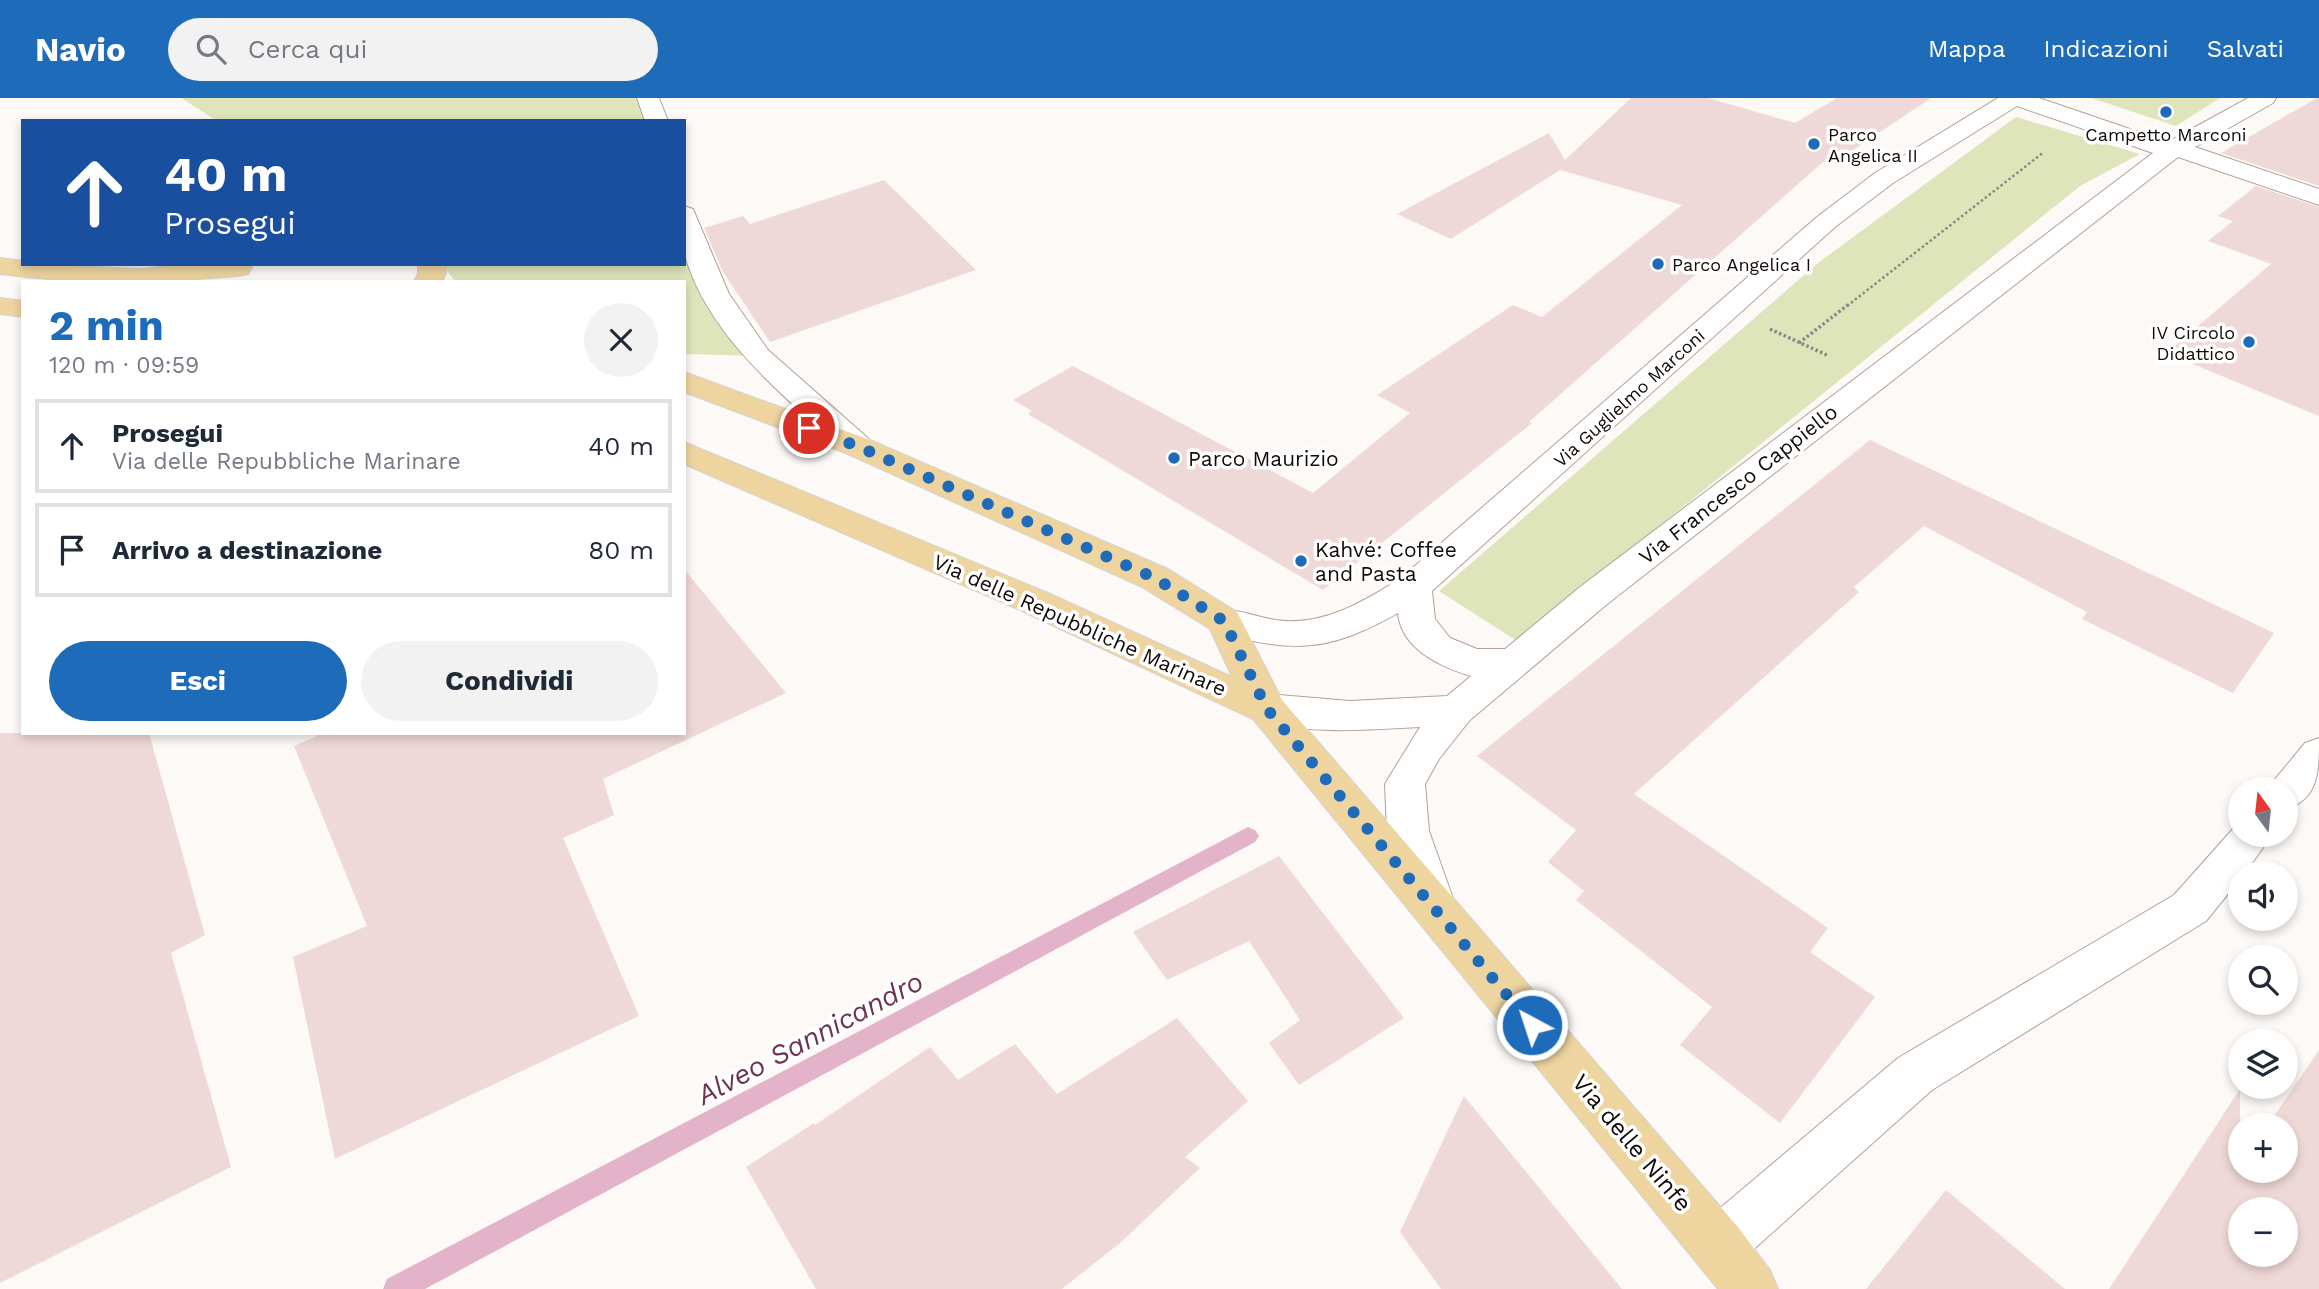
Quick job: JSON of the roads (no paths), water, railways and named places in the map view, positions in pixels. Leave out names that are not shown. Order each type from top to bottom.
[{"type":"main road","points":[[0,266],[74,276],[140,277],[237,271]]},
{"type":"main road","points":[[0,306],[21,309]]},
{"type":"main road","points":[[686,382],[859,447],[1155,578],[1224,621]]},
{"type":"main road","name":"Via delle Repubbliche Marinare","points":[[686,453],[1035,602],[1267,709]]},
{"type":"main road","name":"Via delle Repubbliche Marinare","points":[[1224,621],[1267,709]]},
{"type":"main road","name":"Via delle Ninfe","points":[[1267,709],[1718,1245],[1751,1289]]},
{"type":"street","points":[[648,98],[656,119]]},
{"type":"street","points":[[2015,98],[2176,147],[2319,197]]},
{"type":"street","name":"Via Guglielmo Marconi","points":[[1224,621],[1283,634],[1324,631],[1365,617],[1414,587],[1826,222],[1884,178],[2015,98]]},
{"type":"street","points":[[2055,98],[2176,147]]},
{"type":"street","name":"Via Francesco Cappiello","points":[[1434,909],[1408,831],[1405,784],[1425,748],[1456,710],[1593,596],[2176,147],[2265,98]]},
{"type":"street","points":[[686,223],[715,295],[758,356],[859,447]]},
{"type":"street","points":[[1414,587],[1417,622],[1437,647],[1473,663],[1513,662]]},
{"type":"street","points":[[1267,709],[1350,716],[1456,710]]},
{"type":"street","points":[[2298,779],[2319,754]]},
{"type":"street","points":[[1718,1245],[1915,1074],[2190,908],[2241,847]]},
{"type":"waterway","name":"Alveo Sannicandro","points":[[397,1289],[1248,836]]},
{"type":"place","name":"Campetto Marconi","points":[[2166,112]]},
{"type":"place","name":"Parco Angelica II","points":[[1814,144]]},
{"type":"place","name":"Parco Angelica I","points":[[1658,264]]},
{"type":"place","name":"IV Circolo Didattico","points":[[2249,342]]},
{"type":"place","name":"Parco Maurizio","points":[[1174,458]]},
{"type":"place","name":"Kahvé: Coffee and Pasta","points":[[1301,561]]}]
